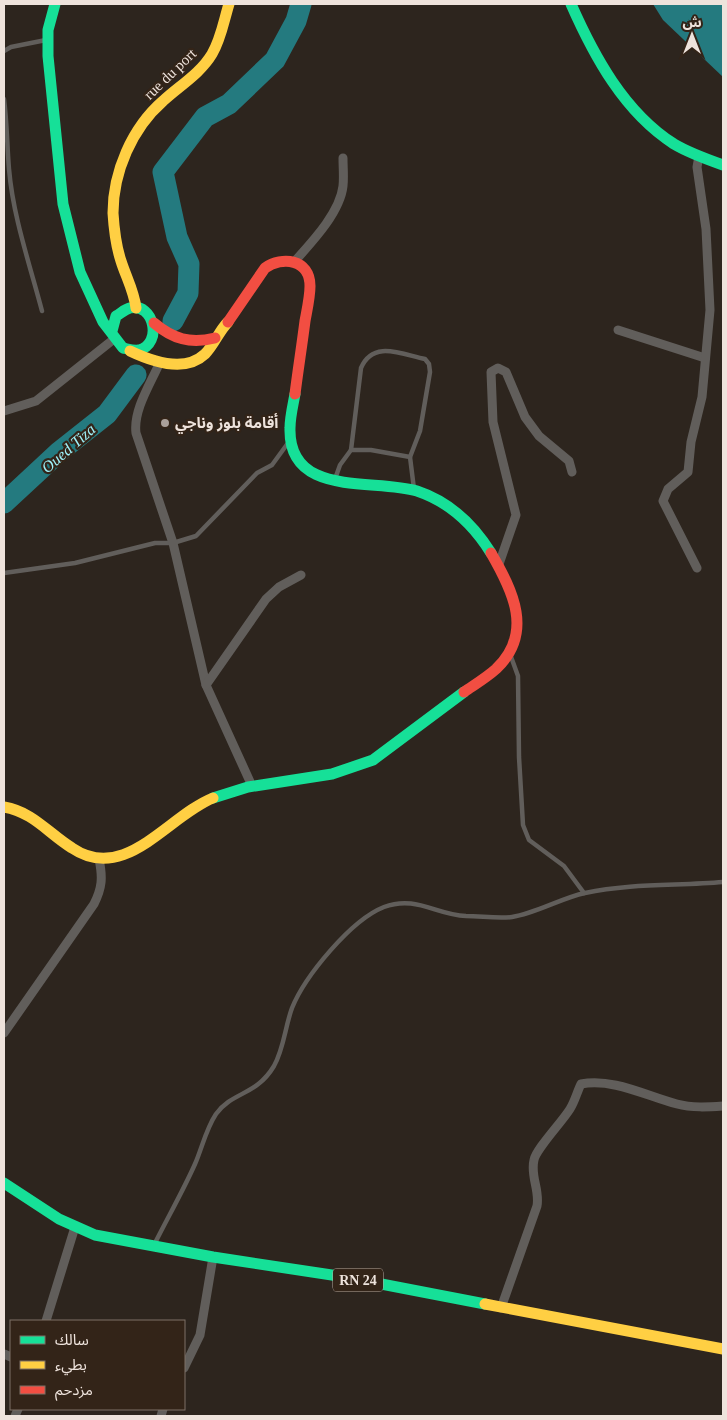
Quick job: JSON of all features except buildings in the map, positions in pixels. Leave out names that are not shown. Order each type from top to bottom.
[{"type":"main road","points":[[4,807],[11,807],[31,815],[78,852],[99,859],[120,855],[144,847],[206,801],[228,791],[319,777],[350,769],[372,760],[496,669],[510,653],[516,636],[519,618],[512,592],[499,564],[478,532],[458,512],[440,500],[414,491],[335,479],[317,475],[304,468],[290,440],[310,286],[307,274],[294,262],[275,261],[265,267],[235,314],[215,338],[206,353],[199,358],[177,364],[140,357],[130,350],[123,348],[103,322],[80,272],[63,204],[47,40],[55,4]]},
{"type":"main road","name":"rue du port","points":[[136,308],[135,298],[121,261],[114,230],[114,196],[119,170],[136,135],[154,109],[180,89],[212,53],[229,4]]},
{"type":"main road","points":[[571,4],[584,38],[631,106],[651,127],[674,144],[723,165]]},
{"type":"main road","points":[[94,304],[108,310],[136,308],[147,312],[154,323],[176,340],[186,342],[215,338]]},
{"type":"main road","points":[[113,335],[116,316],[123,310]]},
{"type":"main road","points":[[130,350],[146,346],[155,332],[154,323]]},
{"type":"main road","name":"RN 24","points":[[4,1183],[76,1227],[95,1234],[213,1257],[344,1277],[723,1349]]},
{"type":"street","points":[[697,568],[662,501],[668,489],[688,472],[691,442],[702,398],[705,358],[709,338],[710,310],[706,229],[697,167],[699,156]]},
{"type":"street","points":[[294,262],[315,239],[340,200],[343,187],[343,158]]},
{"type":"street","points":[[618,330],[705,358]]},
{"type":"street","points":[[4,411],[36,401],[113,335]]},
{"type":"street","points":[[160,362],[134,424],[173,543],[206,685],[252,786]]},
{"type":"street","points":[[499,564],[516,515],[493,422],[491,372],[498,368],[506,372],[525,417],[539,436],[569,461],[572,472]]},
{"type":"street","points":[[206,685],[266,599],[279,588],[301,575]]},
{"type":"street","points":[[4,1034],[94,904],[102,889],[103,876],[99,859]]},
{"type":"street","points":[[501,1308],[537,1206],[539,1195],[533,1169],[534,1158],[539,1148],[552,1135],[571,1107],[581,1084],[593,1081],[610,1083],[679,1105],[706,1108],[723,1106]]},
{"type":"street","points":[[46,1320],[76,1227]]},
{"type":"street","points":[[185,1366],[200,1335],[213,1257]]},
{"type":"lane","points":[[4,51],[11,47],[47,40]]},
{"type":"lane","points":[[4,99],[9,169],[18,221],[42,311]]},
{"type":"lane","points":[[335,479],[340,465],[351,450],[361,368],[365,358],[372,352],[381,350],[425,359],[429,364],[430,372],[420,431],[410,457],[414,491]]},
{"type":"lane","points":[[4,573],[74,563],[155,543],[173,543],[196,536],[257,473],[272,465],[290,440]]},
{"type":"lane","points":[[351,450],[370,450],[410,457]]},
{"type":"lane","points":[[510,653],[518,676],[518,758],[523,825],[530,840],[564,866],[584,893]]},
{"type":"lane","points":[[153,1246],[195,1164],[216,1114],[225,1105],[249,1093],[264,1081],[275,1064],[286,1033],[291,1010],[301,988],[314,969],[359,923],[371,914],[399,903],[414,903],[460,916],[513,917],[584,893],[626,886],[723,882]]},
{"type":"water","points":[[653,4],[723,4],[723,77],[663,20]]},
{"type":"waterway","points":[[173,321],[188,293],[189,264],[177,237],[163,172],[205,117],[229,104],[275,60],[296,21],[301,4]]},
{"type":"waterway","name":"Oued Tiza","points":[[4,503],[59,452],[107,414],[136,375]]},
{"type":"traffic: fast","points":[[55,4],[48,30],[48,56],[63,204],[80,272],[103,322],[123,348],[139,350],[151,340],[153,332],[150,317],[145,311],[138,308],[130,308],[116,316],[112,331]]},
{"type":"traffic: fast","points":[[571,4],[590,43],[612,81],[640,116],[674,144],[723,165]]},
{"type":"traffic: fast","points":[[295,394],[290,428],[293,450],[303,466],[318,475],[336,481],[399,487],[417,491],[440,501],[460,515],[484,542],[491,553]]},
{"type":"traffic: fast","points":[[213,798],[248,787],[332,774],[373,760],[464,692]]},
{"type":"traffic: fast","points":[[4,1183],[59,1219],[95,1235],[213,1257],[345,1277],[485,1304]]},
{"type":"traffic: slow","points":[[136,308],[132,290],[119,255],[114,225],[113,213],[116,182],[126,152],[142,124],[169,95],[195,74],[212,54],[220,36],[229,4]]},
{"type":"traffic: slow","points":[[130,351],[158,361],[178,364],[188,363],[197,360],[205,354],[228,322]]},
{"type":"traffic: slow","points":[[4,807],[32,818],[72,848],[91,857],[110,858],[128,853],[146,843],[196,807],[213,798]]},
{"type":"traffic: slow","points":[[485,1304],[723,1349]]},
{"type":"traffic: jam","points":[[228,322],[265,268],[272,264],[287,261],[294,262],[305,270],[309,277],[310,290],[295,394]]},
{"type":"traffic: jam","points":[[154,323],[168,333],[182,339],[206,340],[215,338]]},
{"type":"traffic: jam","points":[[464,692],[496,669],[508,655],[514,641],[517,626],[512,597],[491,553]]},
{"type":"place","name":"أقامة بلوز وناجي","points":[[165,423]]}]
